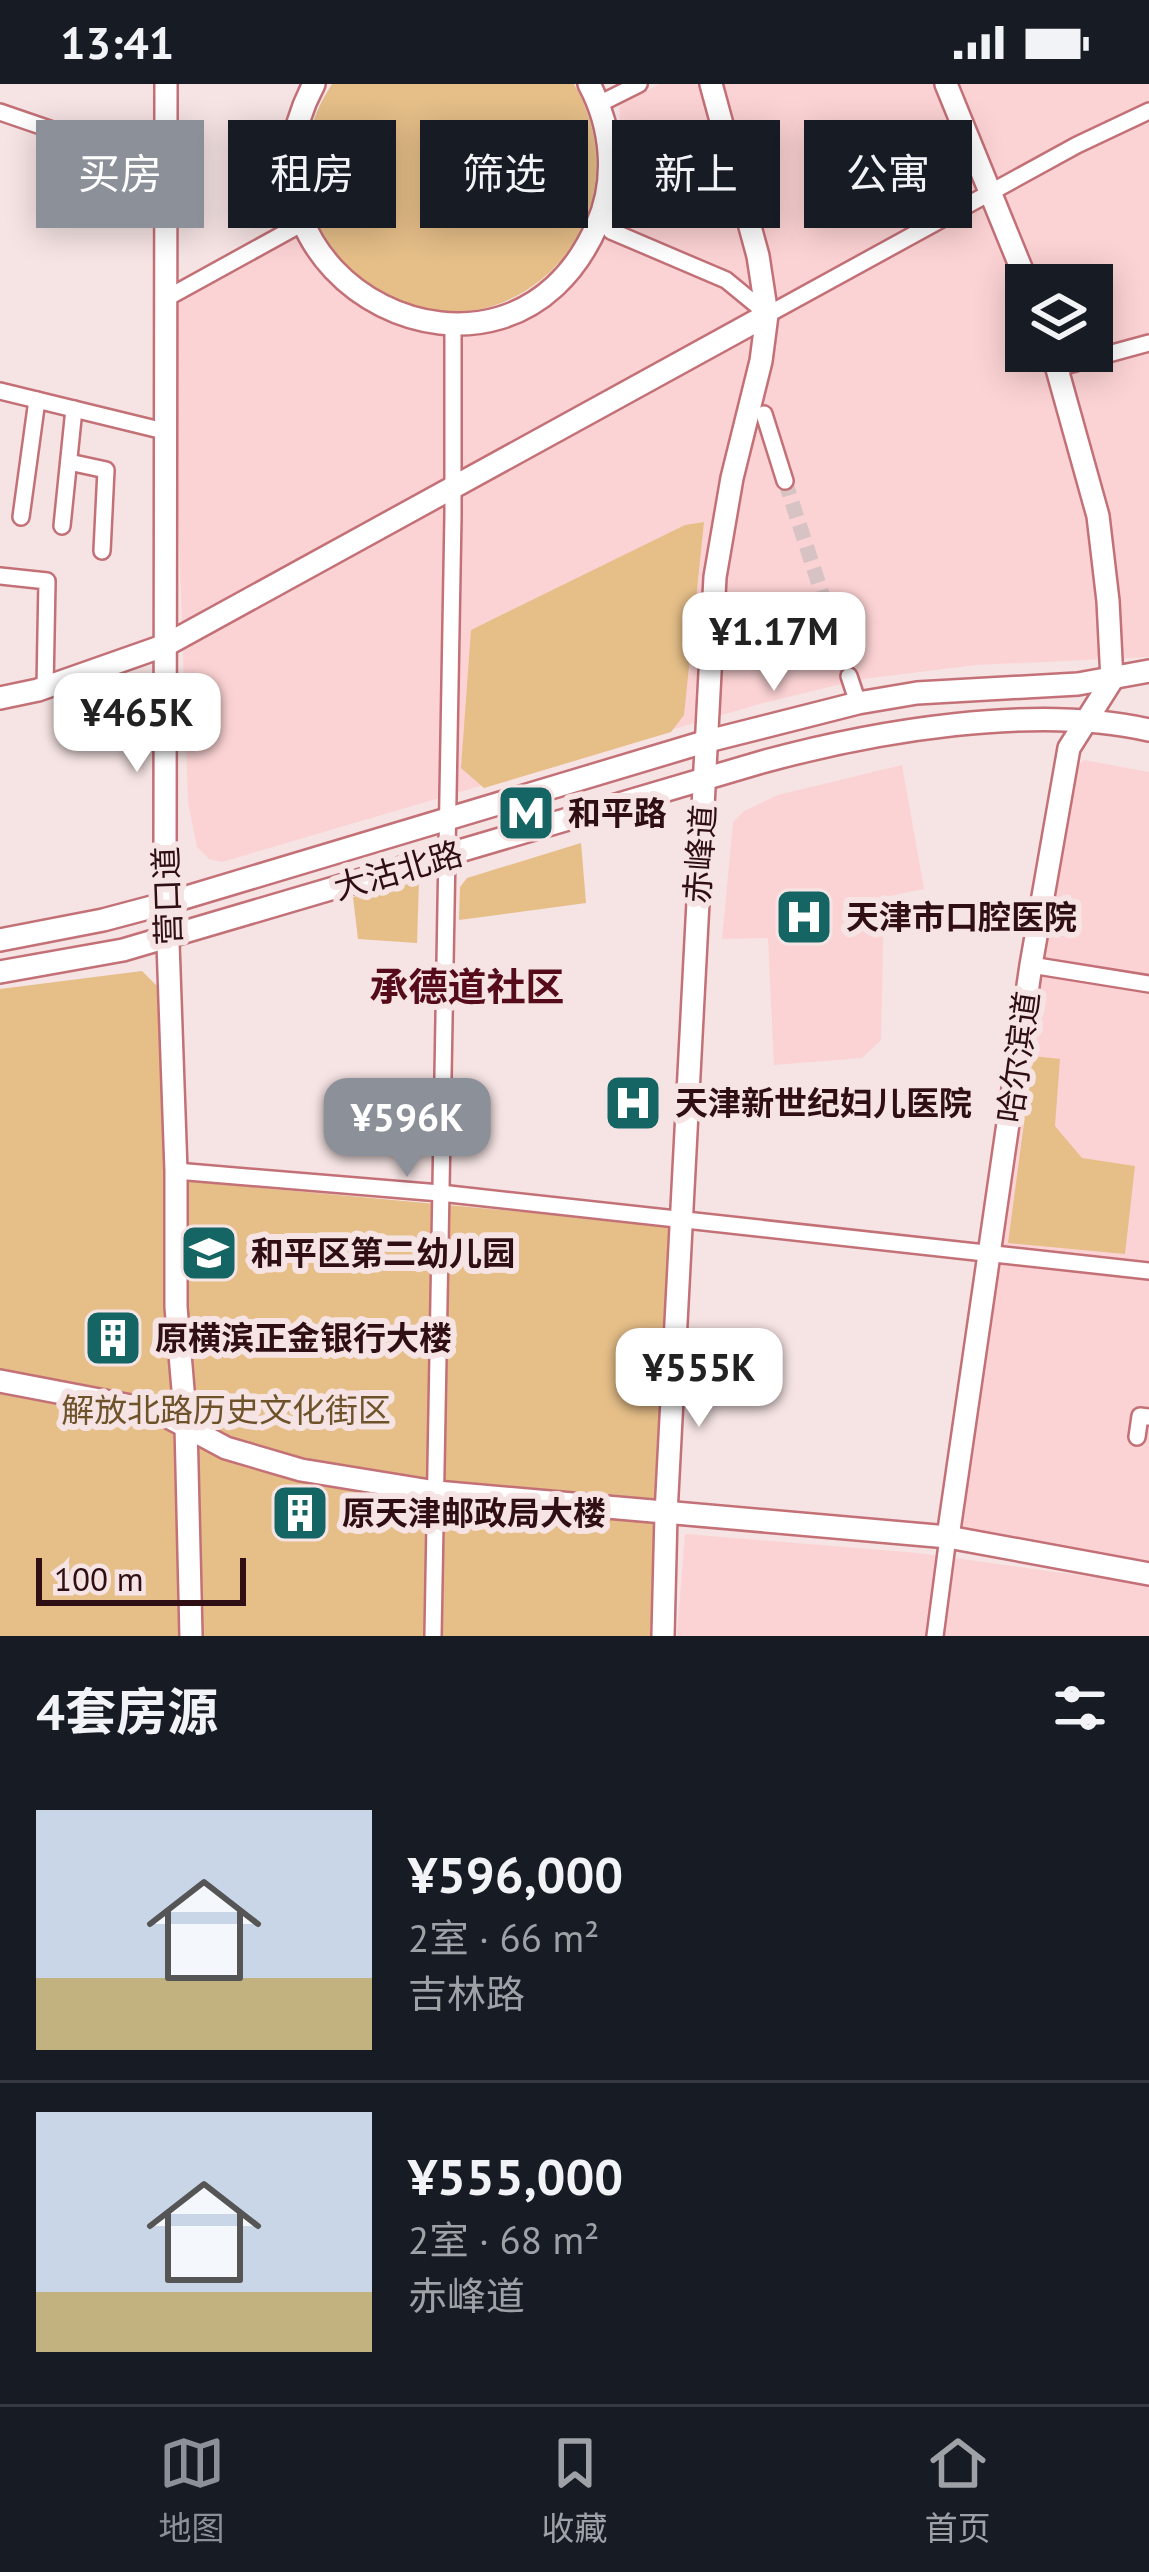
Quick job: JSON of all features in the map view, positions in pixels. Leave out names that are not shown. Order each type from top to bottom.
[{"type":"street","name":"营口道","points":[[166,84],[166,120]]},
{"type":"street","points":[[300,120],[314,84]]},
{"type":"street","points":[[306,228],[322,255],[363,296],[402,316],[453,324],[488,320],[533,301],[557,282],[589,242],[603,212],[610,157],[594,94],[639,84]]},
{"type":"street","name":"赤峰道","points":[[663,1636],[665,1514],[717,559],[761,361],[766,314],[758,256],[711,84]]},
{"type":"street","points":[[946,84],[1019,264]]},
{"type":"street","points":[[0,698],[45,688],[166,646],[766,314],[1149,111]]},
{"type":"street","points":[[0,112],[36,124]]},
{"type":"street","points":[[603,212],[611,231],[726,280],[766,314]]},
{"type":"street","name":"营口道","points":[[166,228],[167,903],[176,1307],[186,1425],[190,1636]]},
{"type":"street","points":[[165,299],[294,228]]},
{"type":"street","points":[[589,242],[601,237],[615,240],[730,291],[766,314]]},
{"type":"street","points":[[433,1636],[441,822],[453,515],[453,324]]},
{"type":"street","points":[[1113,349],[1149,343]]},
{"type":"street","points":[[1058,372],[1098,516],[1112,680]]},
{"type":"street","points":[[0,393],[164,431]]},
{"type":"street","points":[[21,517],[37,400]]},
{"type":"street","points":[[62,526],[74,409]]},
{"type":"street","points":[[764,414],[784,481]]},
{"type":"street","points":[[69,462],[106,470],[102,550]]},
{"type":"street","points":[[0,576],[47,581],[45,688]]},
{"type":"street","name":"大沽北路","points":[[0,940],[167,903],[704,742],[858,703],[917,693],[1112,680],[1149,671]]},
{"type":"street","points":[[849,676],[858,703]]},
{"type":"street","name":"大沽北路","points":[[1112,680],[1149,691]]},
{"type":"street","name":"哈尔滨道","points":[[934,1636],[1030,965],[1070,748],[1112,680]]},
{"type":"street","name":"大沽北路","points":[[0,972],[170,938],[770,760],[922,728],[1084,721],[1149,730]]},
{"type":"street","points":[[1030,965],[1149,983]]},
{"type":"street","points":[[176,1171],[436,1193],[1149,1270]]},
{"type":"street","points":[[0,1381],[158,1411],[209,1441],[301,1469],[436,1492],[948,1538],[1149,1574]]},
{"type":"street","points":[[1137,1437],[1140,1416],[1149,1417]]},
{"type":"shaded area","points":[[660,84],[1149,84],[1149,657],[976,665],[863,679],[763,703],[222,862],[209,859],[197,847],[188,802],[171,303],[298,233],[306,253],[330,282],[361,306],[399,325],[468,330],[516,319],[556,297],[600,248],[612,221],[612,228],[780,228],[780,120],[620,120],[619,104]]},
{"type":"shaded area","points":[[1084,760],[1149,772],[1149,1567],[956,1533],[1040,957],[1072,771]]},
{"type":"shaded area","name":"天津市口腔医院","points":[[902,765],[924,889],[884,897],[881,1040],[862,1058],[774,1065],[768,938],[722,939],[733,822],[744,811],[778,795]]},
{"type":"shaded area","points":[[685,1534],[918,1553],[1149,1585],[1149,1636],[677,1636]]},
{"type":"green space","points":[[332,84],[574,84],[588,120],[420,120],[420,228],[580,228],[578,235],[549,273],[510,299],[463,312],[413,306],[362,280],[339,259],[319,228],[396,228],[396,120],[314,120]]},
{"type":"green space","points":[[588,121],[594,137],[594,189],[588,206]]},
{"type":"green space","points":[[704,522],[684,715],[671,732],[484,788],[461,768],[471,630],[685,525]]},
{"type":"green space","points":[[581,843],[586,903],[459,920],[460,887],[467,878]]},
{"type":"green space","points":[[419,881],[417,943],[358,939],[353,897]]},
{"type":"green space","name":"解放北路历史文化街区","points":[[142,971],[159,988],[165,1179],[676,1226],[661,1636],[0,1636],[0,989]]},
{"type":"green space","points":[[1033,1056],[1060,1059],[1055,1126],[1082,1158],[1135,1166],[1125,1254],[1008,1243]]},
{"type":"tunnel","points":[[785,481],[849,676]]},
{"type":"place","name":"和平路","points":[[526,813]]},
{"type":"place","name":"天津市口腔医院","points":[[804,917]]},
{"type":"place","name":"天津新世纪妇儿医院","points":[[633,1103]]},
{"type":"place","name":"和平区第二幼儿园","points":[[209,1253]]},
{"type":"place","name":"原横滨正金银行大楼","points":[[113,1338]]},
{"type":"place","name":"原天津邮政局大楼","points":[[300,1513]]},
{"type":"district","name":"承德道社区","points":[[467,987]]}]
